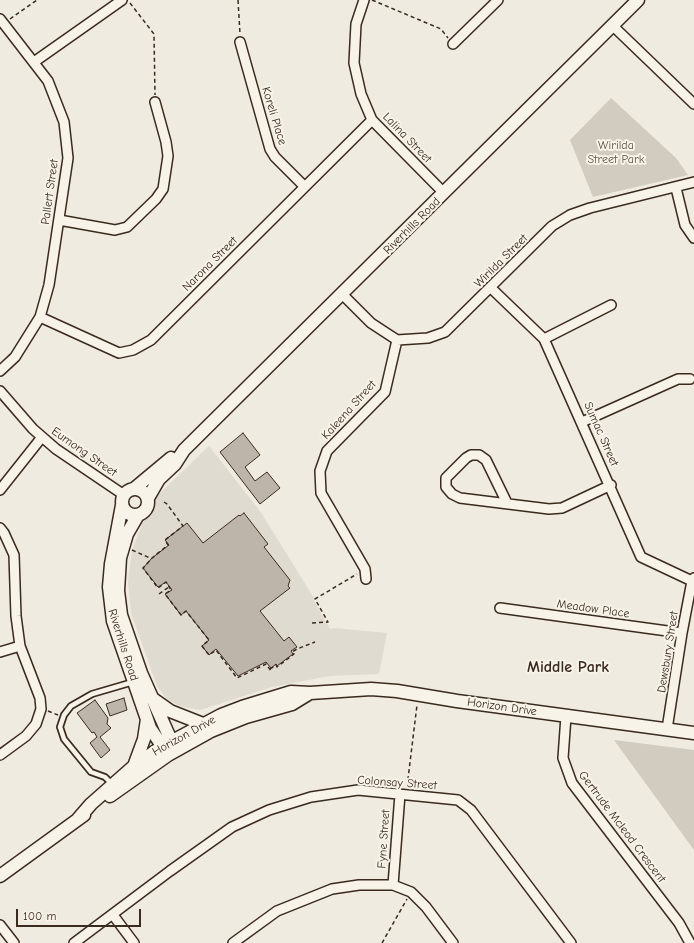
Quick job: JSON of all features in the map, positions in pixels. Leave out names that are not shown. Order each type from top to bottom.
[{"type":"street","points":[[34,62],[122,0]]},
{"type":"street","name":"Lalina Street","points":[[364,0],[356,24],[354,63],[362,94],[372,120],[444,193]]},
{"type":"street","points":[[453,44],[498,0]]},
{"type":"street","name":"Riverhills Road","points":[[148,498],[159,479],[175,464],[184,450],[638,0]]},
{"type":"street","name":"Pallert Street","points":[[0,371],[15,358],[40,317],[49,285],[68,158],[64,122],[48,81],[2,22]]},
{"type":"street","points":[[612,25],[694,104]]},
{"type":"street","name":"Koreli Place","points":[[240,42],[270,149],[275,157],[304,186]]},
{"type":"street","points":[[687,97],[694,90]]},
{"type":"street","points":[[59,220],[115,230],[127,227],[156,199],[163,189],[168,156],[166,142],[155,102]]},
{"type":"street","name":"Narona Street","points":[[40,317],[119,353],[133,350],[151,340],[372,120]]},
{"type":"street","name":"Wirilda Street","points":[[398,340],[428,338],[445,332],[552,226],[570,215],[590,208],[676,188],[694,182]]},
{"type":"street","points":[[676,188],[685,225],[694,238]]},
{"type":"street","name":"Sumac Street","points":[[491,288],[544,339],[611,485],[641,557],[693,580]]},
{"type":"street","points":[[342,294],[371,323],[398,340]]},
{"type":"street","points":[[544,339],[611,306]]},
{"type":"street","name":"Kaleena Street","points":[[366,579],[365,569],[322,493],[320,471],[328,451],[385,392],[398,340]]},
{"type":"street","points":[[582,422],[678,379],[690,379]]},
{"type":"street","name":"Eumong Street","points":[[0,391],[42,437],[123,500]]},
{"type":"street","points":[[0,490],[42,437]]},
{"type":"street","name":"Riverhills Road","points":[[135,488],[169,459],[184,450]]},
{"type":"street","points":[[507,503],[486,460],[479,455],[471,455],[466,458],[446,478],[446,487],[452,494],[460,498],[549,509],[562,508],[611,485]]},
{"type":"street","points":[[135,488],[143,491],[148,498],[146,510],[138,515],[129,514],[123,500],[135,488]]},
{"type":"street","name":"Riverhills Road","points":[[123,500],[111,564],[110,604],[118,638],[135,682],[150,728],[170,748]]},
{"type":"street","name":"Riverhills Road","points":[[138,515],[127,534],[119,567],[118,591],[121,615],[170,748]]},
{"type":"street","points":[[0,528],[4,533],[14,555],[16,616],[20,646],[40,698],[41,709],[36,724],[26,736],[0,755]]},
{"type":"street","name":"Dewsbury Street","points":[[668,729],[682,633],[693,580]]},
{"type":"street","name":"Meadow Place","points":[[500,608],[682,633]]},
{"type":"street","points":[[0,652],[20,646]]},
{"type":"street","name":"Horizon Drive","points":[[0,876],[203,724],[242,707],[291,692],[310,693],[371,689],[694,733]]},
{"type":"street","name":"Horizon Drive","points":[[78,819],[91,804],[134,766],[170,748],[229,723],[267,710],[292,704],[310,693]]},
{"type":"street","points":[[152,698],[170,711],[203,724]]},
{"type":"street","name":"Gertrude Mcleod Crescent","points":[[566,716],[563,758],[572,783],[679,923],[690,943]]},
{"type":"street","points":[[134,766],[144,739],[147,718]]},
{"type":"street","name":"Colonsay Street","points":[[74,943],[113,915],[170,870],[232,828],[269,810],[311,798],[358,790],[458,800],[471,810],[571,943]]},
{"type":"street","name":"Fyne Street","points":[[393,886],[403,794]]},
{"type":"street","points":[[233,943],[277,911],[332,889],[359,885],[393,886],[411,892],[426,907],[453,943]]},
{"type":"street","points":[[113,915],[134,943]]},
{"type":"street","points":[[0,925],[14,943]]},
{"type":"lane","points":[[113,785],[106,777],[91,772],[64,739],[60,727],[63,717],[71,706],[92,694],[135,682]]},
{"type":"path","points":[[2,22],[37,0]]},
{"type":"path","points":[[127,0],[154,34],[155,102]]},
{"type":"path","points":[[238,0],[240,42]]},
{"type":"path","points":[[372,0],[441,28],[453,44]]},
{"type":"path","points":[[164,502],[183,526],[165,540],[168,545],[151,559],[143,568],[158,588],[166,582],[172,590],[165,594],[181,615],[186,611],[209,640],[202,646],[209,655],[216,650],[237,678],[266,664],[270,670],[276,665],[277,667],[294,654],[292,652],[296,649],[315,642]]},
{"type":"path","points":[[130,550],[138,551],[151,559]]},
{"type":"path","points":[[312,623],[328,622],[314,599],[365,569]]},
{"type":"path","points":[[159,594],[169,587]]},
{"type":"path","points":[[403,794],[417,695]]},
{"type":"path","points":[[41,709],[63,717]]},
{"type":"path","points":[[382,943],[411,892]]},
{"type":"shaded area","points":[[209,446],[260,511],[314,598],[313,599],[330,629],[334,628],[387,633],[379,674],[330,676],[272,687],[200,710],[179,706],[167,699],[157,686],[131,613],[128,581],[132,550],[142,524],[157,496]]},
{"type":"green space","name":"Wirilda Street Park","points":[[611,98],[676,158],[688,175],[593,197],[570,140]]},
{"type":"green space","points":[[614,740],[694,750],[694,850]]},
{"type":"building","points":[[243,433],[260,455],[245,467],[255,481],[267,472],[280,488],[260,504],[220,452]]},
{"type":"building","points":[[244,513],[268,544],[264,547],[290,580],[288,586],[290,588],[260,611],[284,641],[289,637],[297,647],[291,651],[293,654],[277,666],[276,664],[271,668],[266,662],[238,676],[216,649],[209,655],[202,646],[209,640],[186,611],[181,615],[165,594],[172,590],[166,582],[158,587],[143,568],[152,558],[169,545],[165,540],[187,523],[203,543],[239,515],[240,516]]},
{"type":"building","points":[[124,698],[127,710],[110,716],[106,704]]},
{"type":"building","points":[[95,700],[108,718],[107,724],[111,728],[100,737],[110,750],[101,758],[90,743],[97,737],[94,732],[92,733],[77,713]]},
{"type":"district","name":"Middle Park","points":[[568,667]]}]
